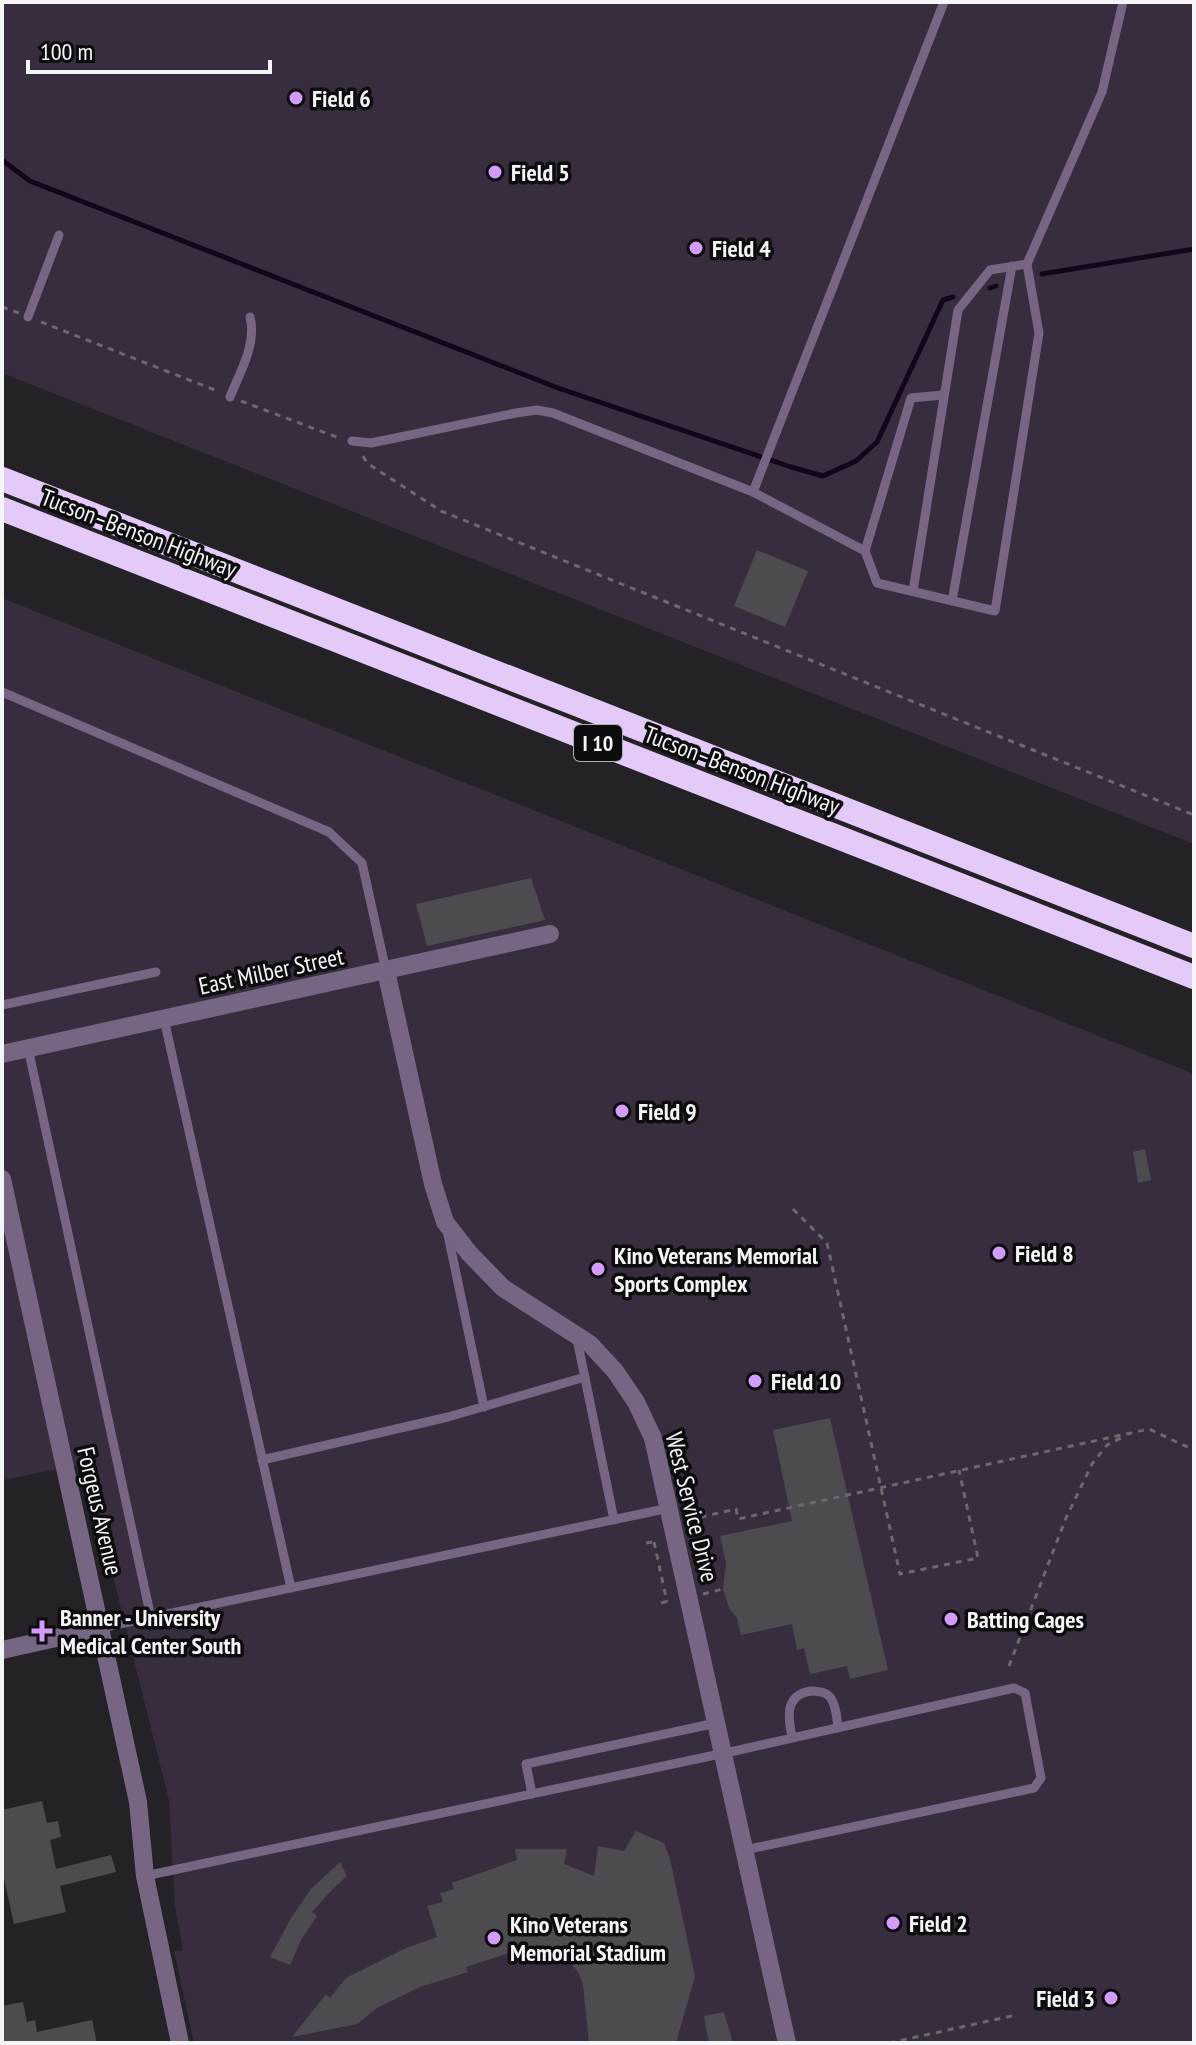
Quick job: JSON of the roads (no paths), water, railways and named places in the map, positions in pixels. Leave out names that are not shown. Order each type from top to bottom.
[{"type":"highway","name":"Tucson–Benson Highway","points":[[2,479],[1194,946]]},
{"type":"highway","name":"Tucson–Benson Highway","points":[[2,509],[1194,977]]},
{"type":"street","name":"East Milber Street","points":[[2,1054],[550,934]]},
{"type":"street","name":"West Service Drive","points":[[386,971],[433,1184],[445,1222],[469,1253],[503,1288],[590,1344],[615,1371],[636,1402],[653,1438],[787,2043]]},
{"type":"street","name":"Forgeus Avenue","points":[[2,1179],[138,1802],[145,1876],[180,2043]]},
{"type":"street","points":[[2,1650],[101,1628]]},
{"type":"lane","points":[[753,492],[944,2]]},
{"type":"lane","points":[[943,395],[911,398],[865,551],[877,583],[995,611],[1039,333],[1027,264],[1102,92],[1123,2]]},
{"type":"lane","points":[[28,317],[59,235]]},
{"type":"lane","points":[[913,591],[958,310],[990,270],[1027,264]]},
{"type":"lane","points":[[952,601],[1012,266]]},
{"type":"lane","points":[[230,397],[252,341],[250,317]]},
{"type":"lane","points":[[352,441],[371,443],[537,410],[553,413],[753,492],[865,551]]},
{"type":"lane","points":[[2,692],[329,832],[362,863],[386,971]]},
{"type":"lane","points":[[2,1005],[156,972]]},
{"type":"lane","points":[[164,1019],[291,1588]]},
{"type":"lane","points":[[28,1048],[151,1618]]},
{"type":"lane","points":[[445,1222],[484,1407]]},
{"type":"lane","points":[[576,1334],[614,1520]]},
{"type":"lane","points":[[262,1460],[484,1407],[585,1377]]},
{"type":"lane","points":[[101,1628],[669,1508]]},
{"type":"lane","points":[[145,1876],[1014,1688],[1025,1693],[1041,1778],[1034,1788],[745,1850]]},
{"type":"lane","points":[[792,1737],[788,1716],[790,1703],[806,1692],[817,1691],[829,1696],[838,1728]]},
{"type":"lane","points":[[532,1794],[526,1764],[716,1723]]},
{"type":"waterway","points":[[2,160],[30,181],[558,388],[823,476],[856,461],[877,442],[943,300],[953,297]]},
{"type":"waterway","points":[[1042,274],[1194,249]]},
{"type":"waterway","points":[[990,288],[996,286]]},
{"type":"place","name":"Field 6","points":[[296,98]]},
{"type":"place","name":"Field 5","points":[[495,172]]},
{"type":"place","name":"Field 4","points":[[696,248]]},
{"type":"place","name":"Field 9","points":[[622,1111]]},
{"type":"place","name":"Field 8","points":[[999,1253]]},
{"type":"place","name":"Kino Veterans Memorial Sports Complex","points":[[598,1269]]},
{"type":"place","name":"Field 10","points":[[755,1381]]},
{"type":"place","name":"Batting Cages","points":[[951,1619]]},
{"type":"place","name":"Banner - University Medical Center South","points":[[42,1631]]},
{"type":"place","name":"Field 2","points":[[893,1923]]},
{"type":"place","name":"Kino Veterans Memorial Stadium","points":[[494,1938]]},
{"type":"place","name":"Field 3","points":[[1111,1998]]}]
